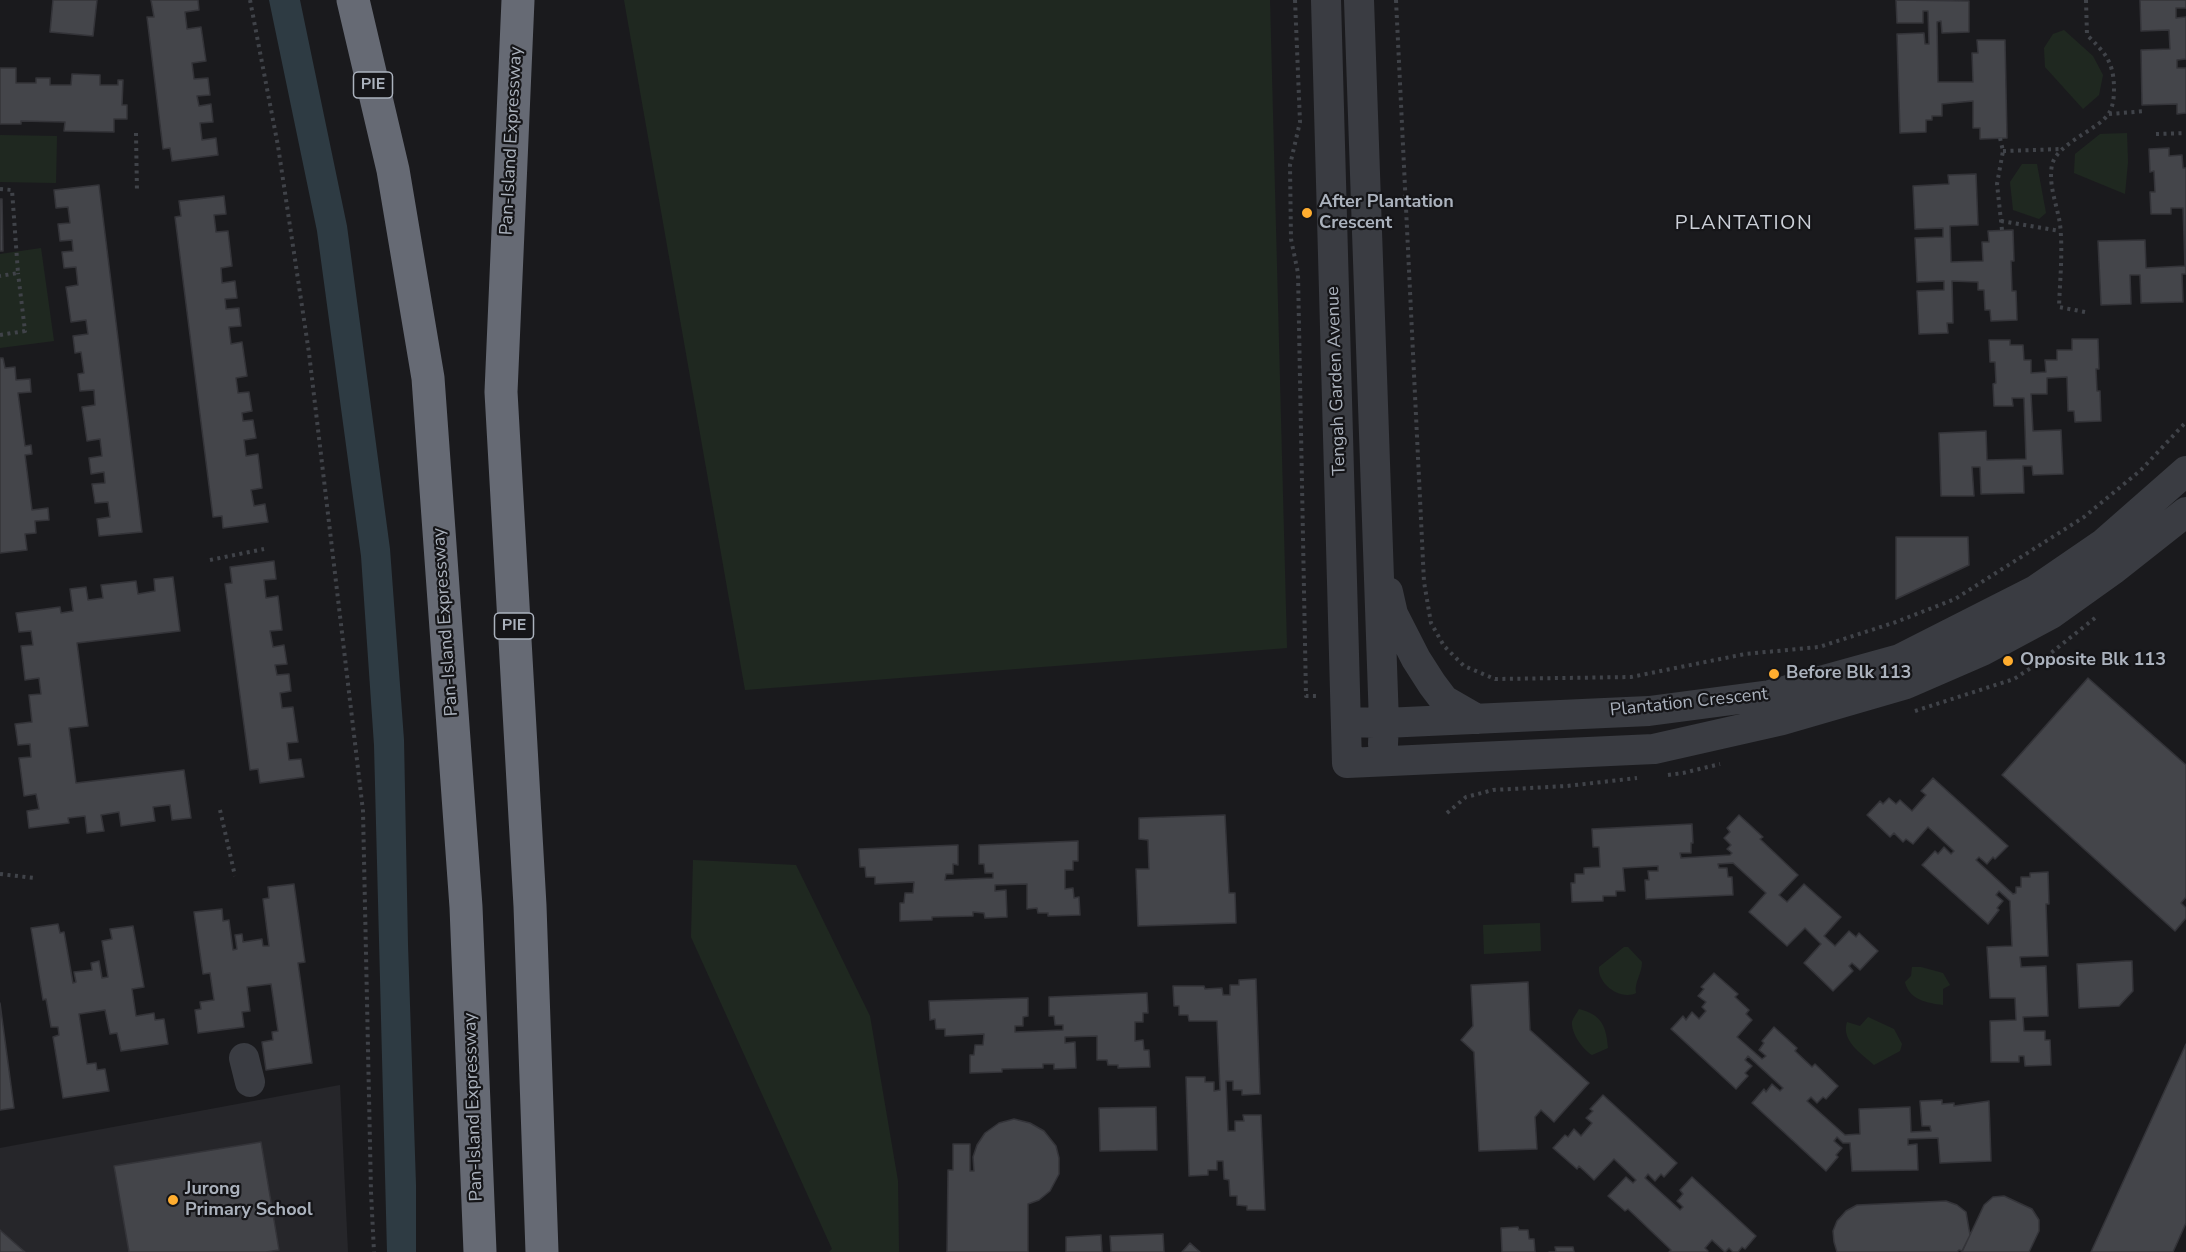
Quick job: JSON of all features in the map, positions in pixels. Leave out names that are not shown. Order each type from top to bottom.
[{"type":"highway","name":"Pan-Island Expressway","points":[[353,0],[393,170],[428,378],[466,907],[480,1252]]},
{"type":"highway","name":"Pan-Island Expressway","points":[[518,0],[501,392],[530,906],[542,1252]]},
{"type":"street","name":"Tengah Garden Avenue","points":[[1326,0],[1347,763]]},
{"type":"street","name":"Tengah Garden Avenue","points":[[1359,0],[1384,723],[1382,761]]},
{"type":"street","name":"Plantation Crescent","points":[[1346,722],[1384,723],[1649,711],[1770,695],[1900,659],[2034,591],[2104,543],[2186,471]]},
{"type":"street","name":"Plantation Crescent","points":[[1347,763],[1654,749],[1782,720],[1906,684],[1982,651],[2051,614],[2114,569],[2186,512]]},
{"type":"street","points":[[1378,555],[1393,614],[1416,659],[1444,700],[1477,719]]},
{"type":"path","points":[[250,0],[278,146],[309,353],[363,811],[370,1180],[374,1252]]},
{"type":"path","points":[[1295,0],[1300,122],[1290,165],[1291,239],[1298,273],[1306,696]]},
{"type":"path","points":[[1396,0],[1426,592],[1431,623],[1444,646],[1464,666],[1495,679],[1631,677],[1745,654],[1819,647],[1896,622],[1955,599],[2084,517],[2142,470],[2186,422]]},
{"type":"path","points":[[2086,0],[2087,35],[2106,54],[2114,74],[2114,96],[2109,114]]},
{"type":"path","points":[[2085,312],[2059,307],[2060,231],[2051,177],[2053,162],[2063,149],[2109,114],[2146,111]]},
{"type":"path","points":[[136,133],[137,193]]},
{"type":"path","points":[[2156,134],[2186,133]]},
{"type":"path","points":[[2000,138],[2003,151],[1997,184],[2002,230]]},
{"type":"path","points":[[2003,151],[2063,149]]},
{"type":"path","points":[[0,189],[12,190],[25,331],[0,335]]},
{"type":"path","points":[[2001,222],[2060,231]]},
{"type":"path","points":[[0,276],[18,273]]},
{"type":"path","points":[[210,560],[264,549]]},
{"type":"path","points":[[220,810],[235,876]]},
{"type":"path","points":[[0,874],[34,878]]},
{"type":"shaded area","points":[[269,0],[300,0],[347,226],[390,549],[404,740],[416,1252],[387,1252],[374,745],[361,556],[317,231]]},
{"type":"shaded area","points":[[624,0],[1270,0],[1287,648],[745,690]]},
{"type":"shaded area","points":[[2064,30],[2093,56],[2103,75],[2099,95],[2083,109],[2045,67],[2044,48],[2053,34]]},
{"type":"shaded area","points":[[2127,133],[2128,162],[2125,194],[2074,173],[2075,154],[2100,134]]},
{"type":"shaded area","points":[[0,135],[57,136],[56,183],[0,182]]},
{"type":"shaded area","points":[[2022,164],[2037,164],[2046,213],[2039,219],[2013,210],[2010,182]]},
{"type":"shaded area","points":[[41,248],[54,341],[0,348],[0,254]]},
{"type":"shaded area","points":[[693,860],[796,865],[870,1016],[898,1181],[899,1252],[829,1252],[832,1249],[691,937]]},
{"type":"shaded area","points":[[1540,923],[1541,951],[1484,954],[1483,925]]},
{"type":"shaded area","points":[[1624,947],[1628,947],[1642,962],[1636,993],[1630,995],[1623,995],[1611,989],[1599,973],[1599,967]]},
{"type":"shaded area","points":[[1912,967],[1943,973],[1950,985],[1943,989],[1943,1005],[1925,1002],[1911,993],[1905,982],[1911,976]]},
{"type":"shaded area","points":[[1579,1009],[1587,1011],[1601,1022],[1606,1033],[1608,1048],[1592,1055],[1581,1045],[1572,1026]]},
{"type":"shaded area","points":[[1868,1017],[1894,1029],[1902,1044],[1900,1051],[1874,1065],[1849,1041],[1846,1029],[1847,1022],[1860,1026]]},
{"type":"shaded area","name":"Jurong Primary School","points":[[340,1085],[348,1252],[0,1252],[0,1148]]},
{"type":"building","points":[[53,0],[97,0],[93,36],[50,32]]},
{"type":"building","points":[[151,0],[198,0],[199,10],[185,12],[187,29],[201,27],[206,61],[192,63],[194,79],[208,78],[210,95],[197,96],[199,106],[211,104],[213,122],[200,123],[202,140],[216,138],[218,155],[172,161],[170,148],[163,149],[147,17],[154,17]]},
{"type":"building","points":[[1896,0],[1969,1],[1969,32],[1942,33],[1941,21],[1937,22],[1938,82],[1973,82],[1972,53],[1978,53],[1977,40],[2005,40],[2007,138],[1980,139],[1980,128],[1973,128],[1973,101],[1942,104],[1942,116],[1932,116],[1932,120],[1926,120],[1926,132],[1900,133],[1897,34],[1924,33],[1925,44],[1929,44],[1928,11],[1923,11],[1923,23],[1897,23]]},
{"type":"building","points":[[2140,0],[2186,0],[2186,8],[2176,8],[2176,18],[2186,17],[2186,59],[2177,60],[2177,68],[2186,68],[2186,113],[2177,114],[2177,104],[2142,105],[2141,50],[2170,49],[2169,30],[2141,31]]},
{"type":"building","points":[[0,68],[16,68],[16,83],[36,83],[36,78],[50,78],[50,85],[71,85],[72,74],[100,75],[100,85],[118,85],[118,80],[123,80],[122,105],[127,105],[127,119],[114,119],[114,132],[64,131],[65,122],[21,121],[21,124],[0,124]]},
{"type":"building","points":[[2169,148],[2169,156],[2182,155],[2183,168],[2186,168],[2186,274],[2182,274],[2183,302],[2141,303],[2140,275],[2130,275],[2131,304],[2101,305],[2098,241],[2145,240],[2146,268],[2185,266],[2183,208],[2171,208],[2171,214],[2151,214],[2150,192],[2155,192],[2154,171],[2150,172],[2149,149]]},
{"type":"building","points":[[1976,174],[1978,225],[1950,226],[1951,262],[1983,261],[1982,242],[1989,242],[1988,231],[2013,230],[2012,291],[2016,291],[2017,320],[1991,321],[1990,310],[1985,310],[1984,290],[1978,290],[1978,282],[1952,281],[1953,323],[1947,323],[1948,333],[1919,334],[1917,291],[1944,290],[1944,281],[1917,282],[1915,238],[1943,237],[1943,228],[1915,229],[1913,186],[1949,184],[1948,175]]},
{"type":"building","points":[[99,185],[142,532],[99,536],[97,519],[110,517],[108,502],[95,503],[92,484],[105,483],[104,472],[91,474],[89,458],[102,456],[100,439],[87,441],[82,407],[95,405],[94,390],[80,391],[78,374],[84,373],[81,352],[75,353],[73,336],[88,334],[86,320],[71,322],[66,287],[78,285],[76,267],[64,268],[62,252],[73,251],[72,240],[60,241],[58,224],[70,223],[68,207],[56,208],[54,190]]},
{"type":"building","points":[[224,196],[226,214],[214,215],[216,232],[228,231],[232,266],[221,268],[222,283],[235,281],[237,298],[225,299],[226,309],[239,308],[241,326],[229,327],[231,344],[242,342],[247,376],[236,378],[238,393],[249,392],[252,411],[242,413],[243,421],[253,420],[256,438],[244,440],[246,456],[258,454],[262,488],[251,490],[254,506],[265,504],[268,522],[223,528],[222,516],[213,517],[175,217],[181,216],[179,201]]},
{"type":"building","points":[[0,199],[2,199],[3,251],[0,251]]},
{"type":"building","points":[[2072,339],[2098,339],[2099,369],[2096,369],[2097,391],[2100,391],[2101,421],[2075,422],[2074,411],[2068,411],[2067,377],[2047,378],[2047,394],[2031,394],[2033,431],[2061,430],[2063,474],[2033,475],[2032,466],[2023,466],[2024,493],[1981,494],[1980,467],[1972,467],[1974,496],[1941,496],[1939,433],[1986,431],[1987,460],[2026,459],[2024,398],[2012,398],[2013,406],[1994,406],[1995,362],[1990,362],[1989,340],[2010,340],[2010,345],[2023,345],[2024,360],[2031,360],[2031,373],[2046,372],[2045,360],[2057,360],[2057,350],[2072,350]]},
{"type":"building","points":[[0,358],[3,358],[5,368],[15,367],[16,380],[30,379],[31,392],[18,393],[25,446],[31,445],[32,454],[25,455],[32,510],[48,508],[49,520],[35,521],[36,533],[25,534],[27,550],[0,553]]},
{"type":"building","points":[[1896,537],[1968,537],[1969,565],[1896,599]]},
{"type":"building","points":[[274,561],[276,579],[264,580],[266,598],[278,596],[282,630],[270,631],[273,647],[284,645],[287,664],[275,665],[277,675],[289,674],[291,691],[280,693],[282,708],[293,707],[298,742],[287,743],[289,760],[301,759],[304,777],[260,783],[258,769],[250,770],[225,584],[232,583],[230,567]]},
{"type":"building","points":[[173,577],[180,631],[77,643],[88,726],[69,728],[76,783],[184,770],[191,818],[172,820],[170,805],[153,807],[155,821],[121,826],[119,812],[101,815],[104,831],[87,833],[85,816],[68,818],[69,823],[29,828],[27,811],[39,809],[36,794],[24,796],[19,758],[31,757],[30,744],[18,745],[15,724],[32,722],[29,695],[41,694],[39,678],[25,680],[21,646],[33,645],[31,631],[19,632],[16,613],[60,607],[61,613],[73,611],[70,589],[86,587],[88,600],[103,598],[101,585],[136,581],[138,594],[155,591],[154,579]]},
{"type":"building","points":[[2088,678],[2186,765],[2186,897],[2181,903],[2186,908],[2186,918],[2175,931],[2002,775]]},
{"type":"building","points":[[1933,778],[2008,846],[1987,864],[1979,857],[1976,860],[2013,894],[2016,893],[2016,887],[2021,887],[2021,877],[2030,877],[2030,873],[2048,872],[2049,904],[2046,904],[2048,956],[2020,957],[2021,967],[2046,966],[2048,1016],[2023,1017],[2024,1031],[2045,1031],[2045,1040],[2050,1040],[2051,1065],[2025,1066],[2024,1056],[2019,1056],[2019,1062],[1991,1062],[1990,1021],[2016,1020],[2015,998],[1990,998],[1987,947],[2012,946],[2010,901],[1999,891],[1996,895],[2003,901],[1988,924],[1922,865],[1935,851],[1938,854],[1944,847],[1951,854],[1954,851],[1928,827],[1913,844],[1906,839],[1903,842],[1894,833],[1890,837],[1867,815],[1880,801],[1883,804],[1889,798],[1896,804],[1900,800],[1912,811],[1926,795],[1921,791]]},
{"type":"building","points":[[1225,815],[1229,893],[1235,893],[1236,923],[1138,926],[1136,869],[1149,869],[1148,840],[1139,839],[1139,818]]},
{"type":"building","points":[[1739,815],[1763,837],[1760,839],[1798,875],[1779,895],[1787,902],[1804,884],[1841,917],[1824,936],[1835,946],[1849,931],[1856,937],[1859,933],[1878,951],[1860,970],[1852,963],[1849,966],[1853,971],[1833,991],[1804,963],[1821,944],[1805,928],[1787,946],[1749,912],[1766,893],[1733,863],[1718,864],[1719,868],[1727,868],[1728,877],[1732,877],[1733,895],[1646,899],[1645,880],[1649,880],[1648,871],[1658,871],[1658,866],[1623,868],[1625,891],[1616,891],[1616,896],[1603,896],[1603,901],[1572,902],[1571,883],[1575,883],[1575,874],[1584,874],[1584,868],[1600,867],[1599,847],[1593,847],[1592,829],[1692,824],[1691,853],[1680,853],[1681,858],[1730,855],[1732,853],[1727,849],[1731,845],[1724,838],[1730,832],[1727,828]]},
{"type":"building","points":[[1078,841],[1078,861],[1073,861],[1073,870],[1065,870],[1065,889],[1073,888],[1074,898],[1079,897],[1080,915],[1048,916],[1048,913],[1038,913],[1037,908],[1027,909],[1027,884],[995,885],[995,891],[1006,890],[1007,917],[985,918],[984,913],[973,912],[973,916],[932,917],[932,920],[900,921],[900,903],[904,903],[905,893],[913,893],[914,882],[875,884],[875,877],[866,877],[865,867],[860,867],[859,849],[958,845],[958,865],[953,864],[953,874],[946,874],[945,880],[993,878],[993,873],[985,873],[984,864],[979,864],[979,845]]},
{"type":"building","points":[[294,884],[305,962],[298,963],[312,1063],[266,1070],[262,1042],[273,1040],[272,1032],[278,1031],[271,984],[247,987],[250,1011],[242,1012],[244,1027],[198,1033],[195,1010],[201,1009],[200,1002],[214,1000],[210,973],[203,974],[194,912],[222,909],[223,921],[229,920],[233,950],[237,949],[235,935],[242,934],[243,942],[262,939],[263,946],[269,946],[263,899],[269,898],[268,887]]},
{"type":"building","points":[[58,924],[60,933],[64,932],[73,983],[76,982],[74,972],[92,970],[91,963],[99,961],[102,978],[108,977],[102,941],[112,939],[110,929],[133,926],[144,987],[132,989],[136,1016],[154,1013],[155,1020],[164,1019],[168,1044],[121,1051],[117,1033],[110,1034],[105,1010],[79,1014],[87,1064],[96,1063],[97,1070],[105,1069],[109,1091],[63,1098],[53,1037],[59,1035],[58,1027],[51,1027],[46,999],[43,1000],[31,928]]},
{"type":"building","points":[[2132,961],[2133,991],[2119,1006],[2079,1008],[2077,964]]},
{"type":"building","points":[[1714,973],[1738,994],[1735,997],[1749,1010],[1746,1014],[1752,1020],[1737,1037],[1762,1059],[1766,1056],[1759,1050],[1764,1043],[1762,1041],[1774,1027],[1797,1048],[1795,1051],[1812,1067],[1815,1064],[1838,1086],[1826,1099],[1823,1097],[1817,1103],[1811,1097],[1807,1101],[1845,1135],[1860,1134],[1859,1109],[1910,1107],[1911,1132],[1931,1131],[1930,1126],[1922,1126],[1920,1101],[1942,1100],[1942,1104],[1954,1103],[1954,1106],[1989,1101],[1991,1161],[1940,1163],[1938,1138],[1908,1139],[1908,1145],[1917,1144],[1918,1170],[1852,1171],[1850,1143],[1843,1143],[1837,1137],[1834,1141],[1842,1148],[1836,1155],[1838,1157],[1826,1171],[1752,1103],[1764,1089],[1766,1092],[1772,1084],[1780,1091],[1783,1088],[1748,1056],[1745,1060],[1752,1066],[1745,1073],[1748,1076],[1736,1089],[1671,1029],[1683,1016],[1686,1020],[1692,1012],[1699,1019],[1706,1011],[1702,1007],[1706,1002],[1698,996],[1704,989],[1701,987]]},
{"type":"building","points":[[1256,979],[1260,1094],[1242,1095],[1242,1090],[1233,1090],[1233,1081],[1226,1081],[1228,1131],[1235,1131],[1235,1121],[1244,1121],[1243,1115],[1261,1115],[1265,1210],[1247,1210],[1247,1206],[1237,1205],[1237,1196],[1230,1196],[1229,1180],[1224,1179],[1223,1161],[1217,1161],[1217,1170],[1208,1170],[1208,1175],[1189,1176],[1186,1077],[1205,1077],[1205,1082],[1214,1082],[1214,1091],[1220,1090],[1217,1021],[1189,1021],[1188,1015],[1179,1015],[1179,1006],[1174,1006],[1173,986],[1222,988],[1223,995],[1230,995],[1230,985],[1239,985],[1239,980]]},
{"type":"building","points":[[1528,982],[1530,1030],[1589,1083],[1554,1122],[1541,1110],[1535,1117],[1537,1149],[1479,1151],[1474,1052],[1461,1040],[1473,1026],[1471,985]]},
{"type":"building","points":[[1147,993],[1148,1013],[1143,1013],[1143,1022],[1135,1022],[1135,1041],[1143,1040],[1144,1050],[1149,1050],[1150,1067],[1118,1068],[1118,1065],[1108,1065],[1107,1060],[1097,1060],[1097,1036],[1065,1037],[1065,1043],[1075,1042],[1076,1068],[1054,1069],[1054,1064],[1043,1064],[1043,1068],[1002,1069],[1002,1072],[970,1073],[970,1055],[974,1055],[975,1045],[983,1045],[984,1034],[945,1036],[945,1029],[936,1029],[935,1019],[930,1020],[929,1001],[1028,998],[1028,1016],[1023,1017],[1023,1026],[1015,1026],[1015,1032],[1063,1030],[1063,1025],[1055,1025],[1054,1016],[1049,1016],[1049,997]]},
{"type":"building","points":[[0,1003],[14,1108],[0,1110]]},
{"type":"building","points":[[2186,1044],[2186,1223],[2173,1252],[2091,1252]]},
{"type":"building","points":[[1603,1095],[1677,1163],[1664,1177],[1661,1174],[1655,1181],[1648,1174],[1645,1178],[1680,1210],[1683,1207],[1677,1201],[1683,1194],[1680,1190],[1692,1177],[1756,1236],[1745,1249],[1742,1247],[1738,1252],[1733,1252],[1729,1248],[1725,1252],[1712,1240],[1705,1248],[1707,1252],[1669,1252],[1671,1250],[1628,1209],[1625,1211],[1608,1196],[1626,1177],[1633,1183],[1636,1180],[1614,1159],[1594,1180],[1579,1166],[1577,1169],[1553,1148],[1565,1135],[1568,1137],[1574,1129],[1581,1136],[1592,1123],[1586,1118],[1593,1111],[1590,1109]]},
{"type":"building","points":[[1156,1107],[1157,1150],[1100,1151],[1099,1108]]},
{"type":"building","points":[[1014,1119],[1030,1123],[1044,1131],[1056,1146],[1059,1158],[1059,1174],[1050,1191],[1039,1200],[1028,1204],[1028,1252],[947,1252],[948,1170],[953,1170],[953,1144],[970,1144],[970,1171],[974,1171],[973,1157],[985,1133],[999,1123]]},
{"type":"building","points":[[261,1142],[279,1250],[266,1252],[129,1252],[114,1166]]},
{"type":"building","points":[[2004,1196],[2032,1209],[2039,1220],[2039,1231],[2029,1252],[1962,1252],[1984,1205],[1993,1197]]},
{"type":"building","points":[[1946,1201],[1966,1212],[1970,1235],[1962,1251],[1837,1252],[1833,1231],[1837,1221],[1846,1211],[1857,1205]]},
{"type":"building","points":[[1518,1227],[1519,1230],[1528,1230],[1529,1239],[1534,1239],[1535,1252],[1502,1252],[1501,1228]]},
{"type":"building","points":[[0,1230],[25,1252],[0,1252]]},
{"type":"building","points":[[1163,1234],[1164,1252],[1111,1252],[1110,1236]]},
{"type":"building","points":[[1101,1235],[1102,1252],[1066,1252],[1066,1237]]},
{"type":"building","points":[[1190,1243],[1200,1252],[1182,1252]]},
{"type":"building","points":[[1555,1247],[1573,1247],[1574,1252],[1556,1252]]},
{"type":"place","name":"After Plantation Crescent","points":[[1307,213]]},
{"type":"place","name":"Opposite Blk 113","points":[[2008,661]]},
{"type":"place","name":"Before Blk 113","points":[[1774,674]]},
{"type":"place","name":"Jurong Primary School","points":[[173,1200]]},
{"type":"district","name":"PLANTATION","points":[[1744,224]]}]
